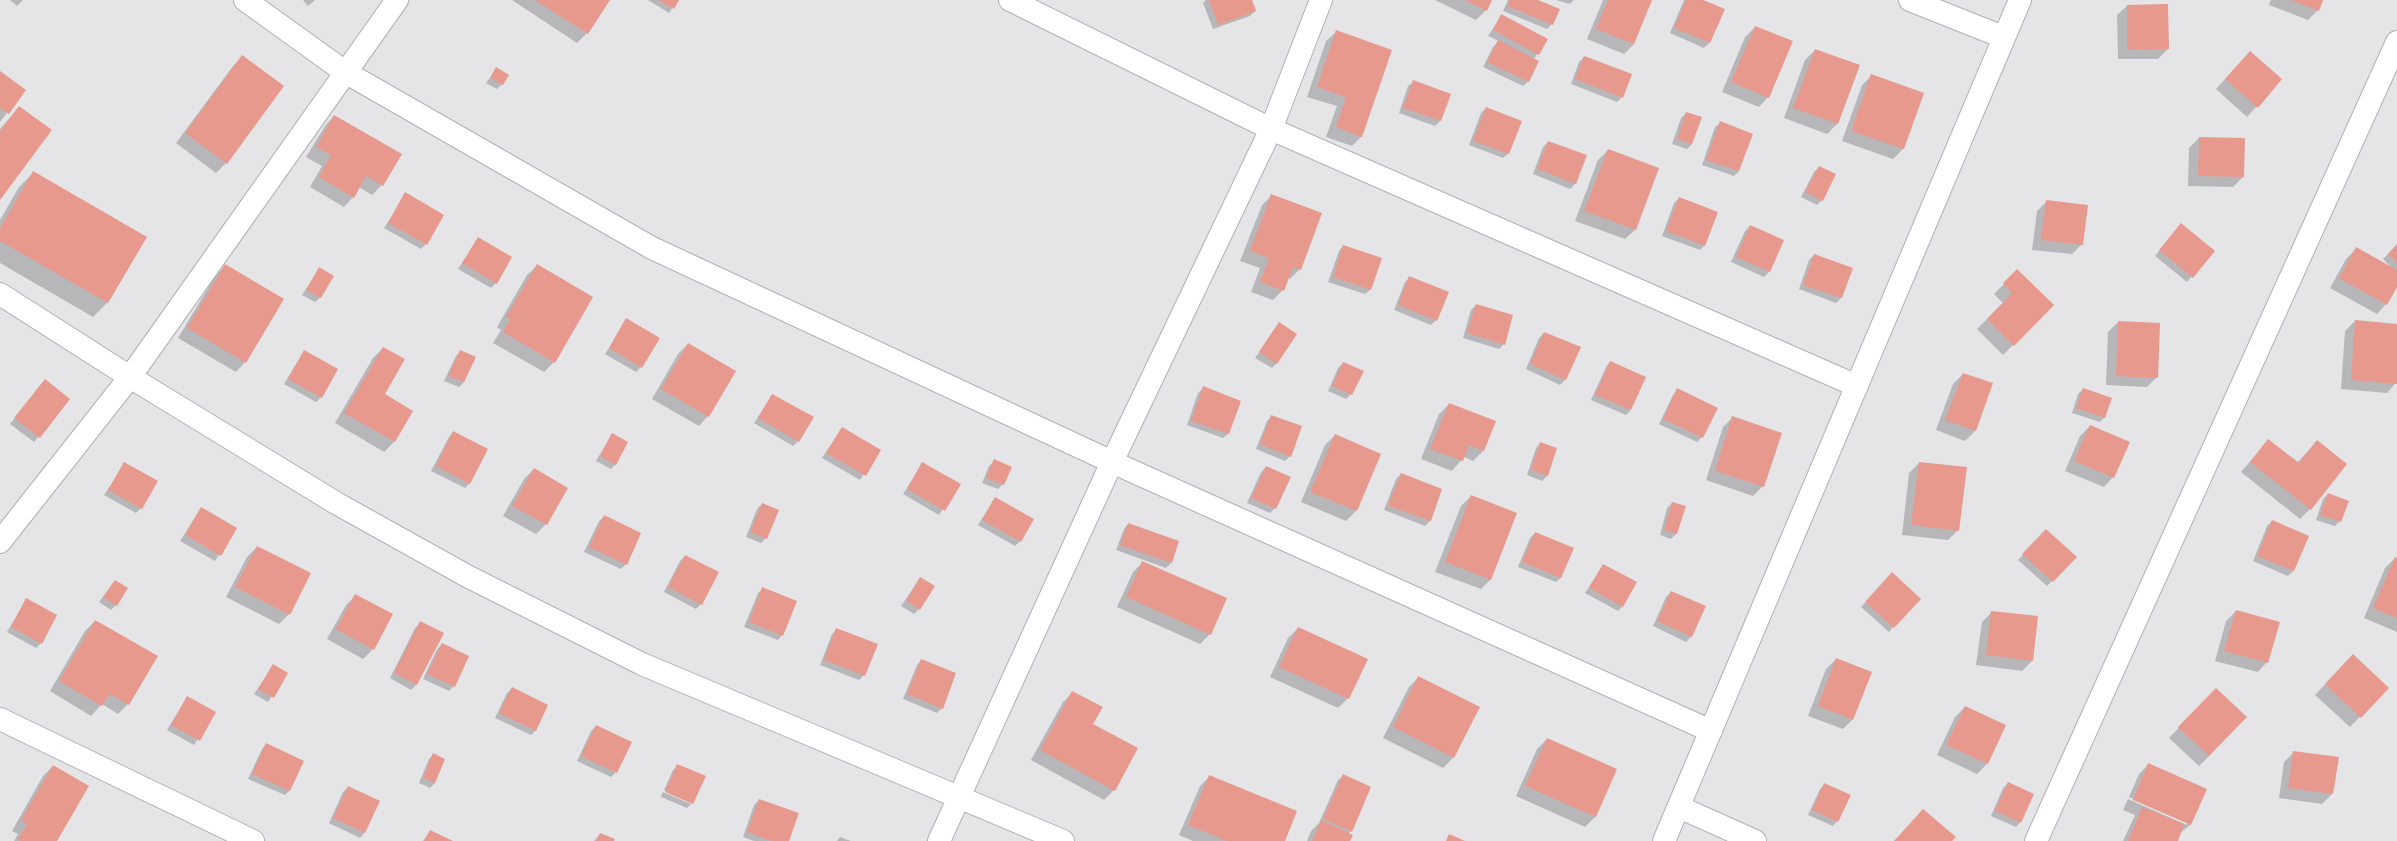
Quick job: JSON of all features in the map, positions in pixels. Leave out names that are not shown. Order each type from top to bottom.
[{"type":"street","points":[[245,0],[345,72],[652,248],[1112,462],[1711,731]]},
{"type":"street","points":[[0,542],[130,377],[397,0]]},
{"type":"street","points":[[1010,0],[1271,130],[1857,386]]},
{"type":"street","points":[[939,841],[1112,462],[1271,130],[1321,0]]},
{"type":"street","points":[[1910,0],[2003,37]]},
{"type":"street","points":[[1664,841],[2003,37],[2020,0]]},
{"type":"street","points":[[2036,841],[2397,42]]},
{"type":"street","points":[[0,294],[130,377],[343,507],[467,576],[642,664],[1063,841]]},
{"type":"street","points":[[0,720],[253,841]]},
{"type":"street","points":[[1679,807],[1755,841]]},
{"type":"building","points":[[535,0],[610,0],[588,34]]},
{"type":"building","points":[[658,0],[679,0],[674,9]]},
{"type":"building","points":[[1209,0],[1252,0],[1256,11],[1218,25]]},
{"type":"building","points":[[1465,0],[1492,0],[1487,11]]},
{"type":"building","points":[[1510,0],[1538,0],[1560,9],[1553,25],[1507,6]]},
{"type":"building","points":[[1608,0],[1652,0],[1634,44],[1596,29]]},
{"type":"building","points":[[1686,0],[1703,0],[1725,9],[1710,43],[1674,28]]},
{"type":"building","points":[[2291,0],[2323,0],[2319,11]]},
{"type":"building","points":[[2168,4],[2169,49],[2127,50],[2127,5]]},
{"type":"building","points":[[1501,14],[1548,39],[1539,55],[1493,30]]},
{"type":"building","points":[[1755,26],[1793,41],[1769,98],[1731,82]]},
{"type":"building","points":[[1336,30],[1392,50],[1362,137],[1336,127],[1346,97],[1317,87]]},
{"type":"building","points":[[1498,40],[1539,61],[1529,82],[1487,62]]},
{"type":"building","points":[[1815,49],[1860,65],[1838,124],[1793,108]]},
{"type":"building","points":[[2250,51],[2282,79],[2258,108],[2225,79]]},
{"type":"building","points":[[242,55],[284,86],[227,164],[185,133]]},
{"type":"building","points":[[1584,56],[1632,74],[1623,98],[1575,79]]},
{"type":"building","points":[[496,67],[509,75],[503,85],[490,78]]},
{"type":"building","points":[[0,71],[26,90],[9,114],[0,108]]},
{"type":"building","points":[[1871,74],[1924,93],[1904,149],[1851,131]]},
{"type":"building","points":[[1413,80],[1451,94],[1441,121],[1403,108]]},
{"type":"building","points":[[19,106],[52,130],[0,200],[0,131]]},
{"type":"building","points":[[1486,107],[1522,121],[1509,154],[1473,141]]},
{"type":"building","points":[[1686,112],[1702,117],[1692,144],[1677,139]]},
{"type":"building","points":[[334,115],[402,154],[383,186],[366,176],[354,198],[319,177],[331,155],[316,147]]},
{"type":"building","points":[[1720,121],[1753,134],[1739,171],[1706,160]]},
{"type":"building","points":[[2199,137],[2245,138],[2244,177],[2198,176]]},
{"type":"building","points":[[1548,141],[1587,155],[1576,184],[1537,169]]},
{"type":"building","points":[[1608,149],[1659,168],[1636,230],[1584,211]]},
{"type":"building","points":[[1819,166],[1836,174],[1823,201],[1805,192]]},
{"type":"building","points":[[33,171],[147,237],[108,303],[0,241],[0,228]]},
{"type":"building","points":[[405,192],[444,215],[427,245],[388,223]]},
{"type":"building","points":[[1271,194],[1322,213],[1301,270],[1293,267],[1284,291],[1260,282],[1269,258],[1250,251]]},
{"type":"building","points":[[1679,197],[1718,212],[1705,246],[1666,231]]},
{"type":"building","points":[[2046,200],[2088,205],[2083,245],[2041,240]]},
{"type":"building","points":[[2181,223],[2215,251],[2193,278],[2159,250]]},
{"type":"building","points":[[1750,225],[1784,240],[1770,272],[1736,257]]},
{"type":"building","points":[[478,237],[512,257],[497,284],[462,263]]},
{"type":"building","points":[[2397,244],[2397,263],[2388,254]]},
{"type":"building","points":[[1343,245],[1382,258],[1371,290],[1333,277]]},
{"type":"building","points":[[2356,247],[2397,270],[2397,287],[2387,305],[2339,278]]},
{"type":"building","points":[[1814,254],[1853,268],[1842,298],[1803,285]]},
{"type":"building","points":[[225,264],[284,299],[246,363],[187,328]]},
{"type":"building","points":[[537,264],[593,297],[555,363],[503,332],[510,319],[506,317]]},
{"type":"building","points":[[319,267],[334,276],[321,298],[306,290]]},
{"type":"building","points":[[2017,269],[2054,305],[2014,346],[1987,319],[2012,293],[2003,283]]},
{"type":"building","points":[[1409,276],[1449,292],[1437,321],[1398,305]]},
{"type":"building","points":[[1476,304],[1513,315],[1505,345],[1467,333]]},
{"type":"building","points":[[626,318],[660,338],[642,368],[609,348]]},
{"type":"building","points":[[2355,320],[2397,324],[2397,384],[2351,380]]},
{"type":"building","points":[[2118,321],[2160,323],[2158,378],[2116,376]]},
{"type":"building","points":[[1279,322],[1297,334],[1277,364],[1259,352]]},
{"type":"building","points":[[1544,332],[1581,347],[1566,380],[1530,364]]},
{"type":"building","points":[[688,343],[736,371],[709,417],[661,389]]},
{"type":"building","points":[[383,347],[405,359],[385,394],[413,411],[395,442],[344,413]]},
{"type":"building","points":[[304,350],[338,369],[322,398],[288,379]]},
{"type":"building","points":[[460,350],[476,357],[464,382],[448,376]]},
{"type":"building","points":[[1610,361],[1646,377],[1631,410],[1595,395]]},
{"type":"building","points":[[1343,362],[1364,371],[1352,395],[1332,386]]},
{"type":"building","points":[[1963,373],[1993,383],[1976,431],[1945,420]]},
{"type":"building","points":[[45,379],[70,399],[40,438],[14,418]]},
{"type":"building","points":[[1203,386],[1241,401],[1229,434],[1191,421]]},
{"type":"building","points":[[1677,388],[1718,408],[1703,438],[1663,419]]},
{"type":"building","points":[[2083,388],[2112,398],[2105,418],[2076,408]]},
{"type":"building","points":[[772,394],[814,417],[799,442],[758,418]]},
{"type":"building","points":[[1449,403],[1496,421],[1484,451],[1469,445],[1463,461],[1430,449]]},
{"type":"building","points":[[1271,415],[1302,426],[1291,457],[1260,444]]},
{"type":"building","points":[[1732,416],[1782,433],[1764,487],[1715,471]]},
{"type":"building","points":[[2090,425],[2130,442],[2114,478],[2074,461]]},
{"type":"building","points":[[842,427],[881,450],[866,476],[826,453]]},
{"type":"building","points":[[453,431],[488,449],[470,484],[436,466]]},
{"type":"building","points":[[612,433],[628,442],[616,465],[600,456]]},
{"type":"building","points":[[1335,434],[1381,454],[1357,511],[1310,492]]},
{"type":"building","points":[[2268,439],[2299,463],[2317,440],[2347,464],[2311,510],[2250,462]]},
{"type":"building","points":[[1540,442],[1557,448],[1548,476],[1531,470]]},
{"type":"building","points":[[994,459],[1012,467],[1004,485],[986,478]]},
{"type":"building","points":[[124,462],[158,481],[142,509],[108,490]]},
{"type":"building","points":[[922,462],[961,484],[945,511],[907,489]]},
{"type":"building","points":[[1919,462],[1967,467],[1959,531],[1911,525]]},
{"type":"building","points":[[1266,466],[1291,477],[1276,509],[1251,498]]},
{"type":"building","points":[[534,468],[568,488],[547,525],[512,506]]},
{"type":"building","points":[[1401,473],[1442,489],[1431,521],[1388,506]]},
{"type":"building","points":[[2328,493],[2349,501],[2341,522],[2320,515]]},
{"type":"building","points":[[1471,495],[1517,513],[1491,580],[1445,562]]},
{"type":"building","points":[[995,497],[1034,519],[1021,542],[982,520]]},
{"type":"building","points":[[1672,502],[1686,506],[1677,534],[1664,530]]},
{"type":"building","points":[[762,503],[779,510],[767,539],[750,532]]},
{"type":"building","points":[[201,507],[237,528],[221,556],[185,535]]},
{"type":"building","points":[[604,515],[641,533],[627,565],[589,547]]},
{"type":"building","points":[[2272,520],[2309,536],[2294,571],[2257,556]]},
{"type":"building","points":[[1128,523],[1179,541],[1172,563],[1120,545]]},
{"type":"building","points":[[2046,529],[2077,557],[2053,582],[2022,554]]},
{"type":"building","points":[[1535,532],[1574,548],[1561,578],[1522,562]]},
{"type":"building","points":[[257,546],[311,573],[290,615],[235,587]]},
{"type":"building","points":[[685,555],[719,572],[702,605],[668,587]]},
{"type":"building","points":[[2395,557],[2397,558],[2397,618],[2373,608]]},
{"type":"building","points":[[1142,561],[1227,598],[1211,635],[1126,597]]},
{"type":"building","points":[[1603,564],[1637,582],[1623,607],[1589,588]]},
{"type":"building","points":[[1892,572],[1921,599],[1894,628],[1865,602]]},
{"type":"building","points":[[920,577],[935,586],[920,610],[906,601]]},
{"type":"building","points":[[115,580],[128,588],[117,606],[103,597]]},
{"type":"building","points":[[762,587],[797,601],[783,636],[749,622]]},
{"type":"building","points":[[1671,591],[1706,606],[1692,637],[1657,621]]},
{"type":"building","points":[[355,594],[393,614],[374,650],[336,629]]},
{"type":"building","points":[[26,598],[57,615],[42,644],[11,627]]},
{"type":"building","points":[[2236,610],[2280,622],[2268,663],[2224,651]]},
{"type":"building","points":[[1991,611],[2038,616],[2033,661],[1986,655]]},
{"type":"building","points":[[95,620],[158,656],[129,705],[110,694],[102,706],[59,681]]},
{"type":"building","points":[[420,621],[444,633],[417,685],[394,673]]},
{"type":"building","points":[[1298,627],[1368,659],[1349,699],[1279,667]]},
{"type":"building","points":[[836,628],[878,644],[865,676],[824,660]]},
{"type":"building","points":[[442,643],[469,656],[455,687],[427,674]]},
{"type":"building","points":[[2353,654],[2389,688],[2361,718],[2325,684]]},
{"type":"building","points":[[1836,658],[1872,672],[1853,720],[1818,706]]},
{"type":"building","points":[[921,659],[956,673],[943,709],[907,694]]},
{"type":"building","points":[[273,664],[288,673],[274,698],[258,689]]},
{"type":"building","points":[[1418,676],[1480,707],[1454,758],[1393,727]]},
{"type":"building","points":[[512,687],[548,705],[536,731],[499,713]]},
{"type":"building","points":[[2216,688],[2247,717],[2209,756],[2178,727]]},
{"type":"building","points":[[1072,691],[1103,707],[1093,724],[1138,748],[1115,791],[1040,750]]},
{"type":"building","points":[[187,696],[216,712],[200,741],[171,725]]},
{"type":"building","points":[[1965,706],[2006,725],[1988,764],[1946,745]]},
{"type":"building","points":[[596,725],[632,742],[617,773],[581,756]]},
{"type":"building","points":[[1547,738],[1617,769],[1596,817],[1525,786]]},
{"type":"building","points":[[266,743],[304,761],[290,791],[252,774]]},
{"type":"building","points":[[2293,751],[2339,757],[2333,794],[2288,788]]},
{"type":"building","points":[[433,753],[445,759],[435,783],[423,778]]},
{"type":"building","points":[[2148,763],[2207,789],[2191,825],[2133,800]]},
{"type":"building","points":[[677,764],[706,776],[693,804],[665,792]]},
{"type":"building","points":[[53,765],[89,786],[57,841],[21,841],[18,839],[27,824],[21,820]]},
{"type":"building","points":[[1343,774],[1371,787],[1352,832],[1323,819]]},
{"type":"building","points":[[1209,775],[1297,811],[1285,841],[1227,841],[1188,825]]},
{"type":"building","points":[[2008,782],[2034,794],[2021,823],[1995,811]]},
{"type":"building","points":[[1824,783],[1851,795],[1838,822],[1812,810]]},
{"type":"building","points":[[348,786],[380,801],[365,833],[333,818]]},
{"type":"building","points":[[759,799],[799,813],[789,841],[772,841],[747,832]]},
{"type":"building","points":[[2142,807],[2184,824],[2178,841],[2128,841]]},
{"type":"building","points":[[1923,809],[1956,837],[1952,841],[1894,841]]},
{"type":"building","points":[[1321,820],[1353,835],[1350,841],[1312,841]]},
{"type":"building","points":[[430,830],[453,841],[424,841]]},
{"type":"building","points":[[600,833],[615,839],[614,841],[596,841]]},
{"type":"building","points":[[1449,834],[1465,841],[1446,841]]}]
